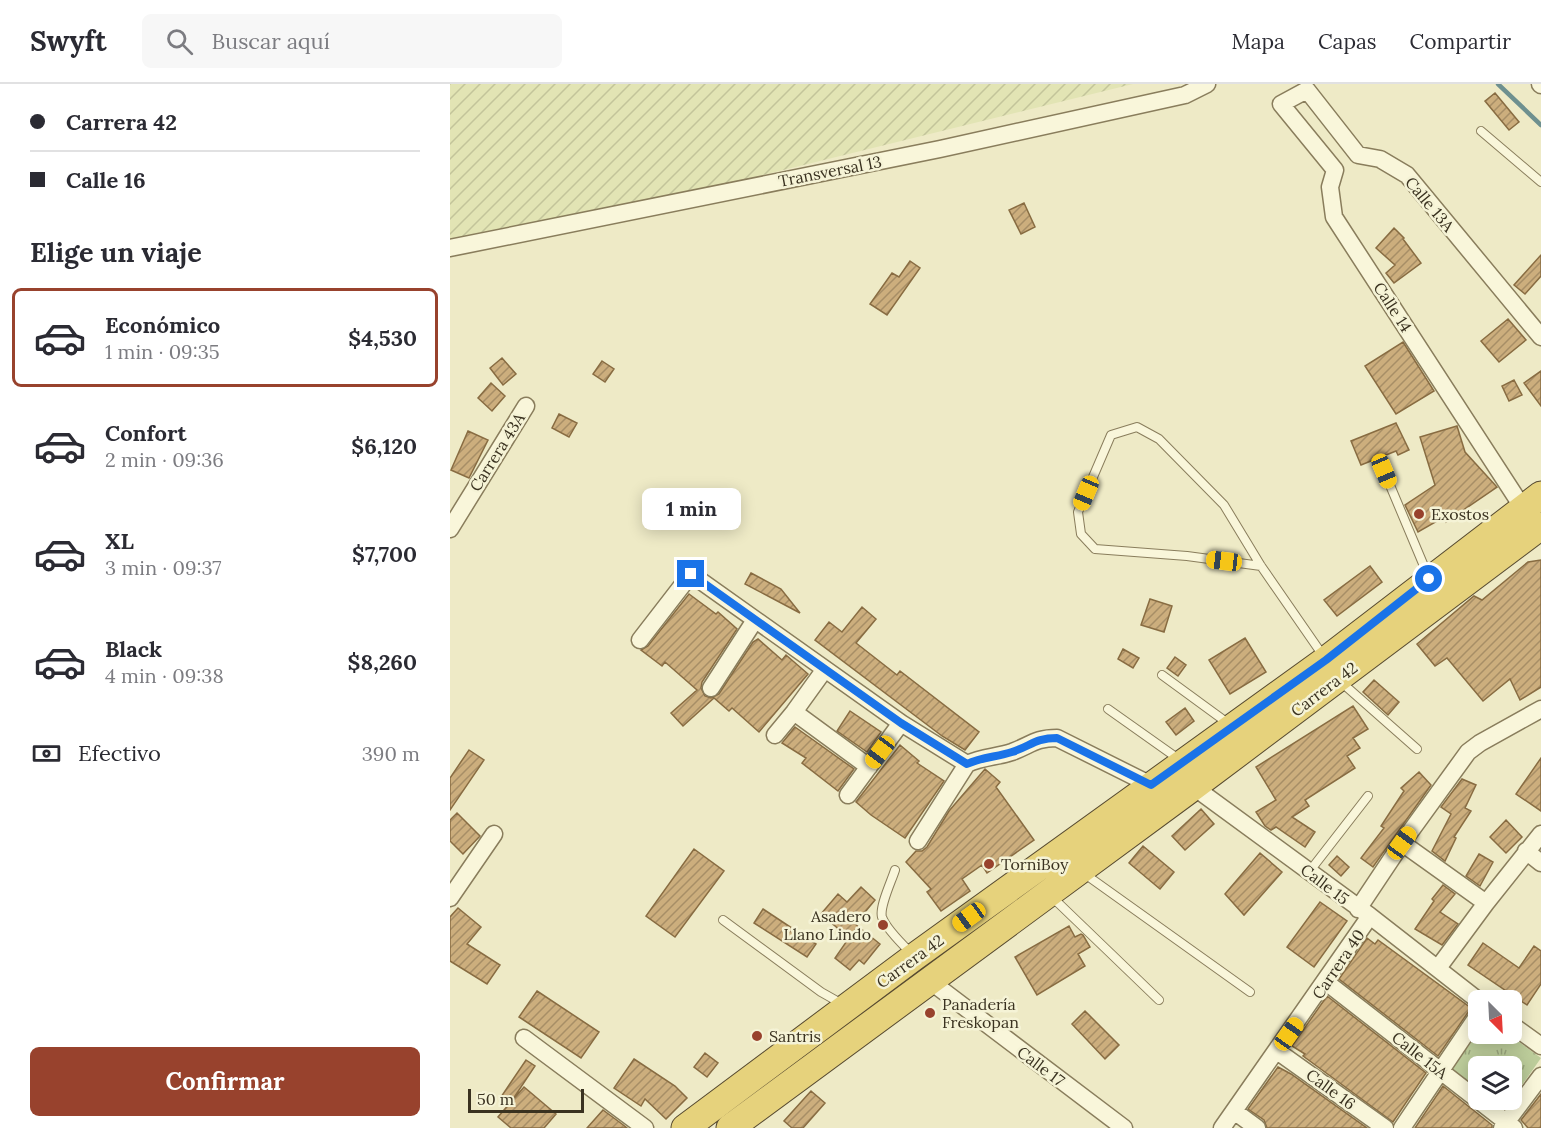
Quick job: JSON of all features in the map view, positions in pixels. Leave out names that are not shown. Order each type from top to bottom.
[{"type":"highway","name":"Carrera 42","points":[[685,1128],[914,957],[1232,726],[1331,670],[1429,579],[1535,510]]},
{"type":"highway","name":"Carrera 42","points":[[730,1128],[1193,787],[1331,670],[1535,510]]},
{"type":"street","name":"Transversal 13","points":[[450,248],[940,149],[1185,94],[1207,84]]},
{"type":"street","points":[[1307,90],[1358,155],[1335,170],[1281,104],[1307,90]]},
{"type":"street","name":"Calle 13A","points":[[1358,155],[1380,159],[1407,175],[1541,338]]},
{"type":"street","name":"Calle 14","points":[[1335,170],[1330,188],[1334,216],[1535,510]]},
{"type":"street","name":"Carrera 43A","points":[[450,529],[526,405]]},
{"type":"street","points":[[640,640],[691,574],[901,723],[967,764]]},
{"type":"street","points":[[711,688],[755,620]]},
{"type":"street","points":[[775,735],[795,712],[825,669]]},
{"type":"street","name":"Carrera 40","points":[[1222,1128],[1326,982],[1402,843],[1468,752],[1541,708]]},
{"type":"street","points":[[795,712],[869,766]]},
{"type":"street","points":[[848,795],[901,723]]},
{"type":"street","points":[[918,841],[967,764],[983,757],[1014,751],[1041,738],[1057,738],[1168,773]]},
{"type":"street","name":"Calle 15","points":[[1168,773],[1193,787],[1364,912],[1468,992]]},
{"type":"street","points":[[450,898],[494,834]]},
{"type":"street","points":[[1438,968],[1541,834]]},
{"type":"street","points":[[1402,843],[1486,903]]},
{"type":"street","points":[[1526,851],[1541,863]]},
{"type":"street","name":"Calle 17","points":[[930,981],[1124,1128]]},
{"type":"street","name":"Calle 15A","points":[[1326,982],[1507,1126]]},
{"type":"street","points":[[1402,1128],[1468,1030]]},
{"type":"street","points":[[1522,1032],[1541,1046]]},
{"type":"street","points":[[524,1038],[645,1128]]},
{"type":"street","name":"Calle 16","points":[[1277,1051],[1385,1128]]},
{"type":"street","points":[[1507,1126],[1541,1076]]},
{"type":"street","points":[[1233,1111],[1257,1128]]},
{"type":"lane","points":[[1481,131],[1541,182]]},
{"type":"lane","points":[[1261,566],[1188,556],[1095,549],[1081,534],[1078,512],[1111,435],[1137,427],[1160,439],[1224,505],[1261,566],[1331,670],[1417,749]]},
{"type":"lane","points":[[1384,471],[1429,579]]},
{"type":"lane","points":[[1162,675],[1232,726]]},
{"type":"lane","points":[[1108,709],[1168,773]]},
{"type":"lane","points":[[1309,872],[1368,796]]},
{"type":"lane","points":[[895,870],[882,906],[882,917],[898,940],[914,957]]},
{"type":"lane","points":[[1080,870],[1250,992]]},
{"type":"lane","points":[[1048,893],[1159,1000]]},
{"type":"lane","points":[[723,920],[821,992],[847,1007]]},
{"type":"green space","points":[[450,84],[1133,84],[450,252]]},
{"type":"green space","points":[[1470,1044],[1522,1044],[1541,1058],[1522,1085],[1522,1056],[1468,1056],[1468,1086],[1449,1072]]},
{"type":"building","points":[[1495,93],[1519,122],[1509,130],[1485,101]]},
{"type":"building","points":[[1024,203],[1035,227],[1021,234],[1009,210]]},
{"type":"building","points":[[1394,228],[1404,238],[1421,263],[1394,283],[1386,273],[1395,265],[1376,248]]},
{"type":"building","points":[[1541,255],[1541,276],[1525,294],[1514,285]]},
{"type":"building","points":[[910,261],[920,268],[887,315],[870,304],[892,273],[899,277]]},
{"type":"building","points":[[1508,319],[1526,340],[1499,362],[1481,341]]},
{"type":"building","points":[[1403,342],[1434,391],[1396,414],[1365,366]]},
{"type":"building","points":[[502,358],[516,374],[503,385],[490,368]]},
{"type":"building","points":[[602,361],[614,369],[605,382],[593,374]]},
{"type":"building","points":[[1541,371],[1541,406],[1524,383]]},
{"type":"building","points":[[1514,380],[1522,395],[1509,401],[1502,386]]},
{"type":"building","points":[[491,383],[505,396],[492,411],[478,398]]},
{"type":"building","points":[[559,414],[577,423],[569,437],[552,428]]},
{"type":"building","points":[[1396,423],[1409,450],[1398,455],[1396,451],[1361,465],[1351,441]]},
{"type":"building","points":[[1457,426],[1465,452],[1497,487],[1446,522],[1444,517],[1418,532],[1405,505],[1435,485],[1420,437]]},
{"type":"building","points":[[468,431],[488,440],[469,478],[451,470]]},
{"type":"building","points":[[1541,560],[1541,687],[1520,700],[1510,679],[1483,701],[1447,658],[1435,666],[1417,644],[1474,596],[1482,600],[1528,562]]},
{"type":"building","points":[[1370,566],[1382,582],[1337,616],[1324,600]]},
{"type":"building","points":[[751,573],[781,589],[800,613],[745,584]]},
{"type":"building","points":[[689,594],[716,614],[718,612],[737,629],[702,682],[701,688],[705,696],[711,698],[719,694],[753,642],[758,639],[782,660],[786,655],[808,674],[759,732],[732,708],[729,711],[714,698],[683,726],[671,713],[697,690],[665,662],[662,666],[641,650],[648,646]]},
{"type":"building","points":[[1150,599],[1172,606],[1164,632],[1141,625]]},
{"type":"building","points":[[862,607],[876,619],[856,643],[897,675],[900,671],[979,732],[965,750],[942,736],[815,640],[829,622],[842,632]]},
{"type":"building","points":[[1245,638],[1266,672],[1230,694],[1209,660]]},
{"type":"building","points":[[1123,649],[1139,658],[1133,668],[1118,659]]},
{"type":"building","points":[[1175,657],[1186,665],[1178,676],[1167,668]]},
{"type":"building","points":[[1374,680],[1399,702],[1388,715],[1363,692]]},
{"type":"building","points":[[1353,706],[1368,729],[1353,738],[1360,748],[1347,756],[1355,768],[1305,800],[1309,806],[1292,817],[1315,832],[1305,847],[1276,827],[1271,830],[1265,826],[1256,812],[1276,800],[1256,767]]},
{"type":"building","points":[[1185,708],[1194,721],[1176,735],[1166,722]]},
{"type":"building","points":[[850,711],[881,732],[867,752],[837,731]]},
{"type":"building","points":[[795,727],[854,769],[838,791],[802,763],[806,758],[782,743]]},
{"type":"building","points":[[900,745],[919,761],[917,763],[944,781],[905,838],[856,802]]},
{"type":"building","points":[[469,750],[484,760],[450,810],[450,778]]},
{"type":"building","points":[[1541,758],[1541,811],[1516,794]]},
{"type":"building","points":[[985,769],[1000,782],[996,787],[1034,840],[987,873],[982,865],[962,879],[970,891],[941,911],[927,892],[931,889],[906,862],[916,851],[922,851],[927,847],[949,811]]},
{"type":"building","points":[[1419,772],[1431,785],[1373,867],[1361,858],[1384,828],[1381,826],[1404,791],[1401,788]]},
{"type":"building","points":[[1462,779],[1476,785],[1465,808],[1471,811],[1454,837],[1456,838],[1445,861],[1432,851],[1451,814],[1441,807]]},
{"type":"building","points":[[1201,809],[1214,824],[1185,850],[1172,836]]},
{"type":"building","points":[[457,813],[480,836],[463,854],[450,841],[450,820]]},
{"type":"building","points":[[1506,820],[1522,837],[1506,853],[1490,837]]},
{"type":"building","points":[[1143,846],[1174,872],[1160,889],[1129,863]]},
{"type":"building","points":[[694,849],[724,871],[675,937],[646,916]]},
{"type":"building","points":[[1260,853],[1282,872],[1244,915],[1225,894]]},
{"type":"building","points":[[1479,854],[1493,862],[1480,886],[1466,876]]},
{"type":"building","points":[[1337,856],[1349,867],[1341,876],[1329,865]]},
{"type":"building","points":[[1443,885],[1455,894],[1440,912],[1458,924],[1442,945],[1415,929]]},
{"type":"building","points":[[861,887],[875,900],[855,924],[880,944],[864,964],[859,960],[850,970],[835,958],[849,938],[821,914],[838,894],[847,902]]},
{"type":"building","points":[[1320,902],[1347,921],[1314,967],[1287,947]]},
{"type":"building","points":[[458,908],[481,927],[467,944],[500,965],[487,984],[450,961],[450,917]]},
{"type":"building","points":[[763,909],[816,944],[807,957],[754,923]]},
{"type":"building","points":[[1069,926],[1075,937],[1083,935],[1090,947],[1078,954],[1085,966],[1037,995],[1015,957]]},
{"type":"building","points":[[1367,938],[1375,944],[1378,940],[1468,1006],[1468,1012],[1438,1056],[1339,979]]},
{"type":"building","points":[[1483,943],[1519,968],[1534,946],[1541,951],[1541,984],[1527,1005],[1522,1002],[1522,990],[1505,990],[1468,965]]},
{"type":"building","points":[[537,991],[599,1032],[581,1058],[519,1017]]},
{"type":"building","points":[[1327,996],[1426,1073],[1393,1122],[1292,1046]]},
{"type":"building","points":[[1085,1011],[1119,1045],[1105,1059],[1072,1024]]},
{"type":"building","points":[[705,1053],[718,1063],[707,1077],[694,1067]]},
{"type":"building","points":[[634,1059],[675,1086],[687,1098],[666,1119],[645,1099],[641,1106],[614,1088]]},
{"type":"building","points":[[526,1060],[535,1066],[511,1102],[524,1087],[556,1114],[544,1128],[511,1128],[498,1117],[510,1103],[501,1097]]},
{"type":"building","points":[[1278,1067],[1367,1128],[1267,1128],[1264,1120],[1248,1109]]},
{"type":"building","points":[[1443,1086],[1468,1106],[1468,1110],[1473,1110],[1492,1125],[1492,1128],[1415,1128]]},
{"type":"building","points":[[811,1091],[825,1103],[803,1128],[792,1128],[784,1121]]},
{"type":"building","points":[[1541,1094],[1541,1128],[1528,1128],[1521,1120]]},
{"type":"building","points":[[603,1110],[622,1124],[627,1128],[587,1128]]},
{"type":"waterway","points":[[1498,84],[1541,125]]},
{"type":"place","name":"Exostos","points":[[1419,514]]},
{"type":"place","name":"TorniBoy","points":[[989,864]]},
{"type":"place","name":"Asadero Llano Lindo","points":[[883,925]]},
{"type":"place","name":"Panadería Freskopan","points":[[930,1013]]},
{"type":"place","name":"Santris","points":[[757,1036]]},
{"type":"route","points":[[691,574],[901,723],[967,764],[983,757],[1014,751],[1041,738],[1057,738],[1151,785],[1326,660],[1429,579]]}]
